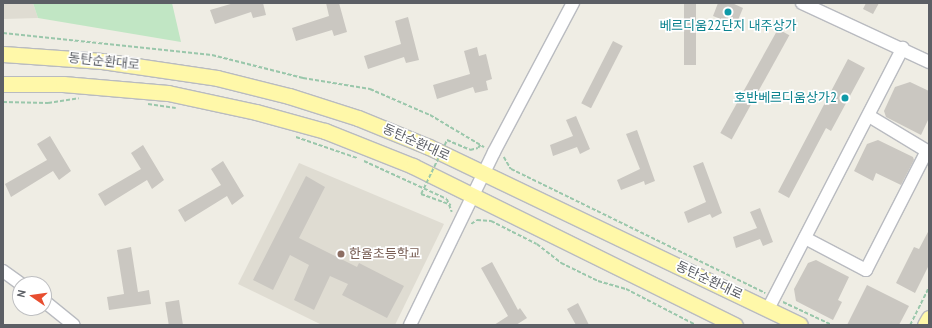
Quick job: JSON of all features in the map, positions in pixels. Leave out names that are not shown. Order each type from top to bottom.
[{"type":"main road","name":"동탄순환대로","points":[[3,54],[102,61],[217,78],[275,92],[358,118],[429,147],[483,174],[771,303],[800,325]]},
{"type":"main road","name":"동탄순환대로","points":[[3,84],[63,84],[142,90],[256,112],[349,139],[407,164],[735,325]]},
{"type":"main road","points":[[925,325],[929,318]]},
{"type":"main road","points":[[928,325],[929,318]]},
{"type":"street","points":[[410,325],[483,174],[573,3]]},
{"type":"street","points":[[802,3],[903,48],[929,62]]},
{"type":"street","points":[[771,303],[903,48]]},
{"type":"street","points":[[805,238],[866,270],[927,151],[869,116]]},
{"type":"street","points":[[3,271],[12,278]]},
{"type":"street","points":[[52,307],[74,325]]},
{"type":"path","points":[[3,33],[212,55],[303,78],[370,90],[430,115],[480,145],[478,148],[470,150],[447,140],[421,194],[452,205]]},
{"type":"path","points":[[3,102],[48,103],[80,98]]},
{"type":"path","points":[[141,103],[177,108]]},
{"type":"path","points":[[292,135],[361,159],[447,199],[452,205],[451,215]]},
{"type":"path","points":[[504,157],[511,169],[771,303],[832,325]]},
{"type":"path","points":[[471,225],[477,220],[491,221],[537,244],[560,262],[598,281],[626,289],[696,325]]},
{"type":"path","points":[[910,325],[929,287]]},
{"type":"shaded area","points":[[3,3],[33,3],[38,18],[3,19]]},
{"type":"shaded area","name":"한율초등학교","points":[[299,163],[444,224],[395,325],[322,325],[238,284]]},
{"type":"green space","points":[[33,3],[172,3],[181,42],[38,18]]},
{"type":"building","points":[[234,3],[263,3],[266,15],[253,18],[251,12],[215,24],[210,10]]},
{"type":"building","points":[[326,3],[339,3],[347,32],[334,36],[332,30],[296,41],[292,28],[329,16]]},
{"type":"building","points":[[684,3],[696,3],[696,65],[684,65]]},
{"type":"building","name":"베르디움22단지 내주상가","points":[[718,3],[732,3],[743,8],[736,25],[713,16]]},
{"type":"building","points":[[866,3],[879,3],[873,14],[863,9]]},
{"type":"building","points":[[408,17],[419,60],[406,63],[404,57],[368,69],[364,56],[401,44],[395,21]]},
{"type":"building","points":[[778,29],[789,35],[732,139],[720,133]]},
{"type":"building","points":[[613,41],[623,46],[591,108],[581,103]]},
{"type":"building","points":[[477,47],[479,56],[486,54],[492,79],[486,81],[488,90],[475,93],[473,87],[437,99],[433,85],[470,74],[464,51]]},
{"type":"building","points":[[848,59],[865,68],[831,131],[826,128],[789,198],[778,192]]},
{"type":"building","points":[[910,82],[929,91],[929,118],[921,135],[886,117],[884,111],[895,87]]},
{"type":"building","points":[[576,116],[590,149],[580,154],[577,147],[553,156],[550,145],[573,136],[566,120]]},
{"type":"building","points":[[637,130],[655,181],[645,185],[644,181],[621,190],[617,180],[640,169],[626,134]]},
{"type":"building","points":[[50,136],[71,171],[59,180],[53,171],[11,197],[5,184],[47,160],[37,144]]},
{"type":"building","points":[[878,140],[913,157],[914,160],[901,185],[876,173],[873,181],[854,171],[867,144]]},
{"type":"building","points":[[143,145],[164,180],[152,189],[147,180],[105,206],[98,194],[141,169],[131,153]]},
{"type":"building","points":[[223,161],[244,196],[232,205],[227,196],[185,222],[178,210],[221,185],[211,169]]},
{"type":"building","points":[[703,162],[722,213],[712,218],[710,214],[688,223],[684,212],[706,202],[693,166]]},
{"type":"building","points":[[306,176],[325,187],[299,238],[357,267],[359,263],[404,286],[387,318],[342,295],[348,284],[330,276],[314,310],[294,300],[309,265],[290,255],[273,290],[253,280]]},
{"type":"building","points":[[760,208],[773,242],[763,246],[760,239],[736,248],[733,237],[757,228],[750,212]]},
{"type":"building","points":[[929,230],[929,265],[915,293],[896,283],[914,247],[919,249]]},
{"type":"building","points":[[131,247],[138,292],[149,290],[151,304],[109,310],[107,297],[124,294],[117,250]]},
{"type":"building","points":[[816,260],[849,277],[838,300],[842,302],[833,320],[796,301],[794,289],[808,263]]},
{"type":"building","points":[[492,262],[518,310],[520,308],[527,318],[516,325],[494,325],[508,316],[481,268]]},
{"type":"building","points":[[867,285],[909,306],[899,325],[847,325]]},
{"type":"building","points":[[179,300],[183,325],[169,325],[165,302]]},
{"type":"building","points":[[578,303],[589,325],[576,325],[567,309]]},
{"type":"place","name":"베르디움22단지 내주상가","points":[[728,12]]},
{"type":"place","name":"호반베르디움상가2","points":[[845,98]]},
{"type":"place","name":"한율초등학교","points":[[341,254]]}]
